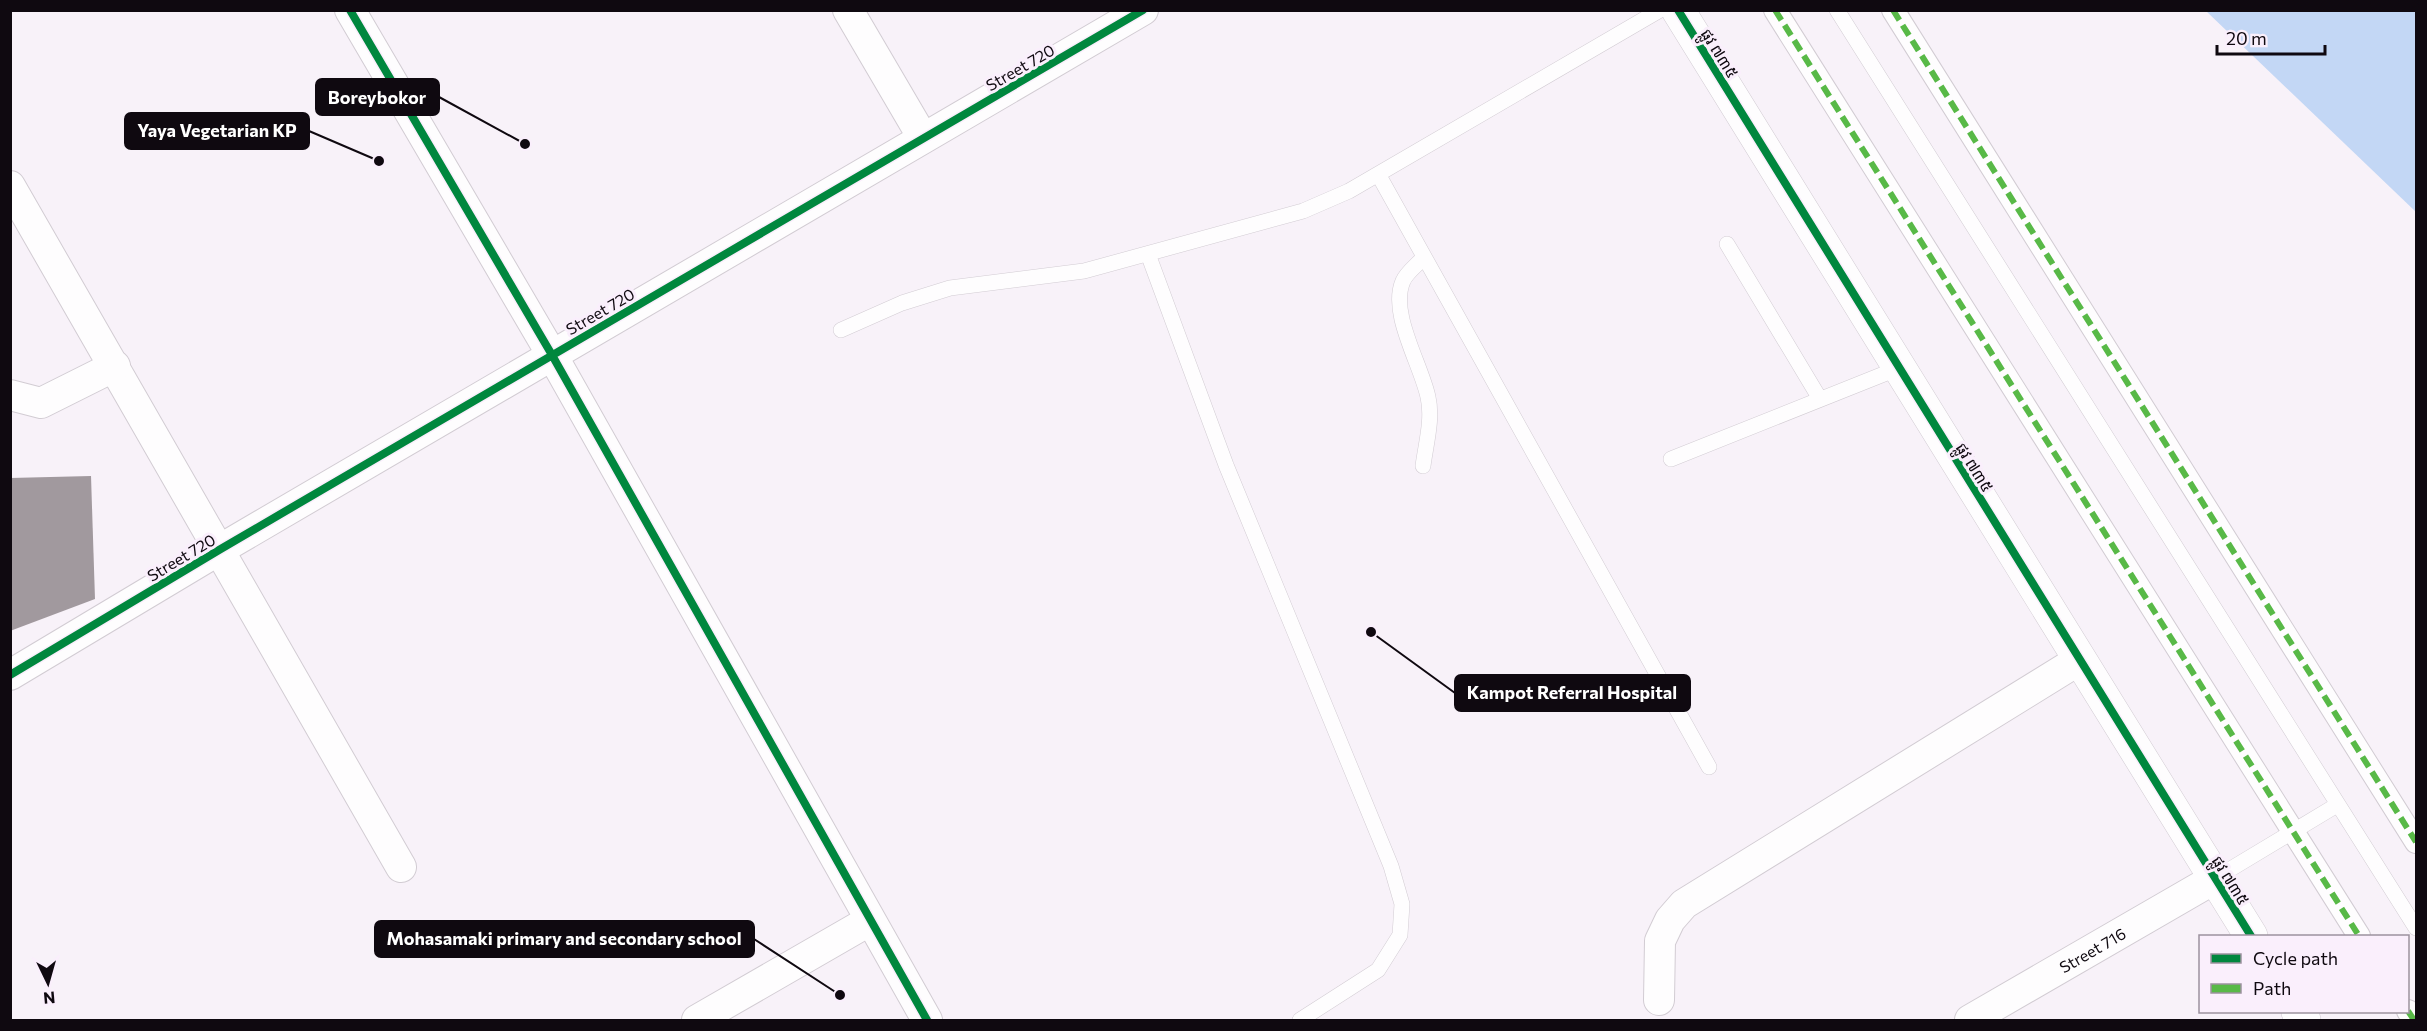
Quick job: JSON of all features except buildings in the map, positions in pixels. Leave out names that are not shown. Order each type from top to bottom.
[{"type":"street","points":[[350,10],[552,355],[869,921],[927,1020]]},
{"type":"street","points":[[848,10],[923,138]]},
{"type":"street","name":"Street 720","points":[[10,675],[219,550],[1143,10]]},
{"type":"street","name":"ផ្លូវ ៧៣៥","points":[[1678,10],[2250,935]]},
{"type":"street","points":[[1775,10],[2358,935]]},
{"type":"street","points":[[1893,10],[2416,842]]},
{"type":"street","points":[[10,186],[401,867]]},
{"type":"street","points":[[10,395],[41,403],[115,366]]},
{"type":"street","points":[[1659,1000],[1660,942],[1670,920],[1684,904],[2079,660]]},
{"type":"street","name":"Street 716","points":[[1970,1020],[2214,879]]},
{"type":"street","points":[[697,1020],[869,921]]},
{"type":"lane","points":[[841,330],[902,303],[950,288],[1029,280],[1084,271],[1303,211],[1349,191],[1660,10]]},
{"type":"lane","points":[[1837,10],[2416,928]]},
{"type":"lane","points":[[1378,174],[1709,767]]},
{"type":"lane","points":[[1727,244],[1820,399]]},
{"type":"lane","points":[[1148,254],[1226,465],[1391,866],[1402,904],[1400,935],[1378,970],[1300,1020]]},
{"type":"lane","points":[[1423,466],[1429,423],[1428,398],[1402,322],[1400,300],[1403,280],[1424,257]]},
{"type":"lane","points":[[1671,459],[1899,368]]},
{"type":"lane","points":[[2214,879],[2337,805]]},
{"type":"water","points":[[2206,11],[2416,11],[2416,212]]},
{"type":"marked path","points":[[1775,10],[2358,935]]},
{"type":"marked path","points":[[1893,10],[2416,842]]},
{"type":"marked path","points":[[2409,1012],[2414,1020]]},
{"type":"cycle path","points":[[350,10],[552,355],[927,1020]]},
{"type":"cycle path","points":[[10,675],[219,550],[1143,10]]},
{"type":"cycle path","points":[[1678,10],[2250,935]]},
{"type":"place","name":"Boreybokor","points":[[525,144]]},
{"type":"place","name":"Yaya Vegetarian KP","points":[[379,161]]},
{"type":"place","name":"Kampot Referral Hospital","points":[[1371,632]]},
{"type":"place","name":"Mohasamaki primary and secondary school","points":[[840,995]]}]
